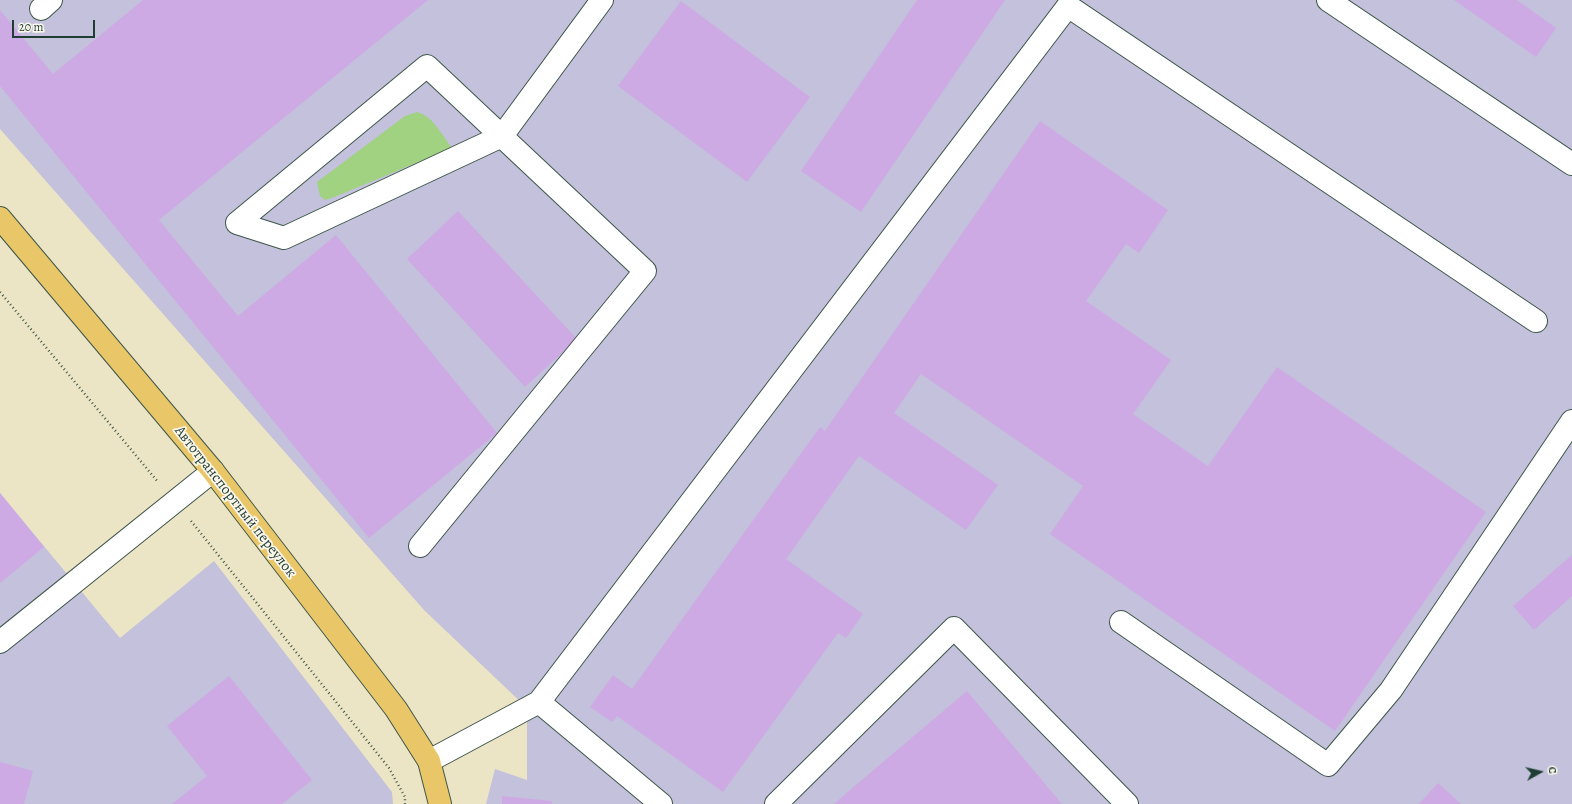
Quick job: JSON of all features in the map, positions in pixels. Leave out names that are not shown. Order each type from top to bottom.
[{"type":"main road","name":"Автотранспортный переулок","points":[[0,218],[213,471],[396,709],[428,761],[440,804]]},
{"type":"lane","points":[[420,546],[645,271],[502,136],[427,66],[237,223],[284,238],[502,136],[602,0]]},
{"type":"lane","points":[[1328,0],[1572,164]]},
{"type":"lane","points":[[428,761],[539,702],[1068,6],[1536,321]]},
{"type":"lane","points":[[1121,622],[1328,765],[1391,690],[1572,421]]},
{"type":"lane","points":[[0,642],[213,471]]},
{"type":"lane","points":[[776,804],[954,628],[1127,804]]},
{"type":"lane","points":[[539,702],[661,804]]},
{"type":"path","points":[[0,292],[174,501],[389,768],[404,797],[405,804]]},
{"type":"shaded area","points":[[0,0],[1572,0],[1572,804],[486,804],[495,769],[527,780],[527,708],[424,610],[0,129]]},
{"type":"shaded area","points":[[0,493],[120,638],[214,561],[392,792],[393,804],[0,804]]},
{"type":"green space","points":[[417,112],[428,117],[452,148],[332,198],[325,200],[320,196],[317,182],[405,116]]},
{"type":"building","points":[[143,0],[428,0],[159,220],[238,316],[336,235],[497,433],[369,538],[0,86],[0,10],[53,74]]},
{"type":"building","points":[[917,0],[1005,0],[861,212],[801,171]]},
{"type":"building","points":[[1454,0],[1517,0],[1556,28],[1536,57]]},
{"type":"building","points":[[681,1],[810,97],[747,182],[618,86]]},
{"type":"building","points":[[1040,121],[1168,210],[1139,253],[1126,244],[1086,301],[1171,360],[1133,414],[1208,466],[1277,367],[1486,512],[1335,731],[1050,534],[1083,486],[921,374],[894,413],[998,485],[966,530],[859,456],[786,559],[863,614],[846,638],[838,633],[723,792],[617,716],[612,722],[590,707],[613,675],[632,689],[820,427],[825,431]]},
{"type":"building","points":[[458,211],[577,339],[525,387],[407,259]]},
{"type":"building","points":[[0,493],[44,547],[0,583]]},
{"type":"building","points":[[1572,555],[1572,596],[1534,630],[1513,606]]},
{"type":"building","points":[[229,676],[312,780],[282,804],[172,804],[207,776],[167,726]]},
{"type":"building","points":[[967,691],[1062,804],[834,804],[850,790]]},
{"type":"building","points":[[0,762],[33,771],[24,804],[0,804]]},
{"type":"building","points":[[1438,783],[1461,804],[1419,804]]},
{"type":"building","points":[[502,796],[552,801],[552,804],[502,804]]}]
